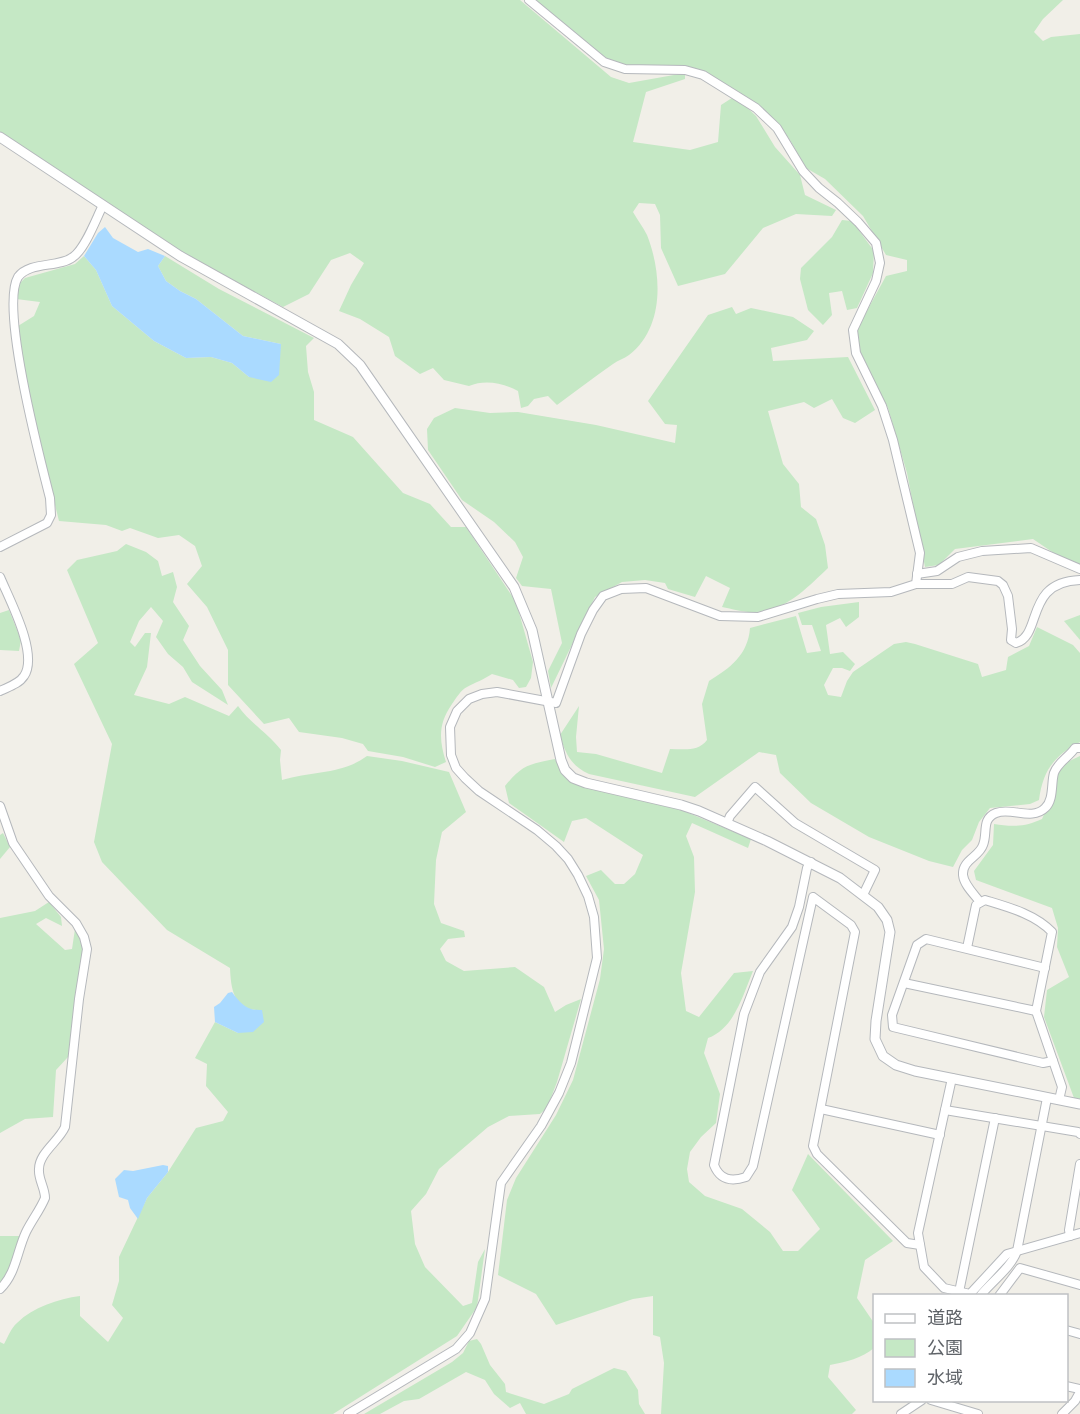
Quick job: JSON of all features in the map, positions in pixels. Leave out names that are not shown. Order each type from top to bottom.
[{"type":"street","points":[[529,0],[604,62],[625,69],[685,70],[703,75],[756,108],[782,135],[803,171],[858,222],[876,243],[880,263],[876,281],[853,330],[856,353],[882,406],[893,440],[920,553],[916,585]]},
{"type":"street","points":[[0,137],[180,256],[338,344],[360,364],[514,587],[532,630],[565,770],[573,778],[586,783],[681,805],[727,824],[840,878],[878,907],[887,920],[890,932],[876,1021],[875,1039],[883,1056],[896,1065],[1080,1104]]},
{"type":"street","points":[[0,547],[47,523],[51,515],[50,498],[18,371],[13,339],[14,287],[18,277],[28,270],[72,259],[79,252],[103,205]]},
{"type":"street","points":[[917,574],[937,571],[958,557],[982,551],[1031,548],[1080,569]]},
{"type":"street","points":[[0,577],[22,627],[28,653],[25,676],[19,682],[0,692]]},
{"type":"street","points":[[348,1414],[456,1349],[470,1333],[485,1299],[501,1183],[553,1107],[571,1063],[597,958],[596,936],[588,896],[568,859],[537,831],[479,791],[456,768],[450,743],[450,727],[457,711],[469,699],[497,692],[556,703],[581,634],[593,610],[603,596],[621,589],[646,588],[720,616],[758,617],[838,594],[891,592],[916,585],[951,584],[968,577],[998,581],[1003,585],[1008,596],[1011,640],[1016,643],[1021,642],[1028,631],[1042,598],[1050,588],[1067,581],[1080,580]]},
{"type":"street","points":[[980,902],[966,884],[963,874],[968,861],[982,849],[989,816],[1004,811],[1033,813],[1045,808],[1049,803],[1056,767],[1069,757],[1075,748],[1080,748]]},
{"type":"street","points":[[727,824],[730,816],[756,787],[795,823],[875,870],[863,895]]},
{"type":"street","points":[[0,806],[13,843],[49,896],[76,923],[84,937],[87,949],[79,999],[65,1127],[62,1136],[41,1161],[39,1169],[45,1198],[28,1229],[11,1273],[0,1289]]},
{"type":"street","points":[[810,862],[792,927],[760,972],[744,1014],[714,1165],[722,1178],[731,1180],[746,1177],[753,1166],[813,897],[851,925],[855,932],[813,1146],[818,1154],[907,1243],[920,1245]]},
{"type":"street","points":[[967,948],[976,905],[985,900],[1010,907],[1045,925],[1052,932],[1036,1011],[1062,1087],[1059,1100]]},
{"type":"street","points":[[1045,968],[927,939],[917,945],[892,1015],[893,1027],[1043,1062],[1053,1061]]},
{"type":"street","points":[[904,983],[1036,1011]]},
{"type":"street","points":[[952,1078],[918,1233],[924,1267],[944,1288],[970,1294],[1007,1254],[1080,1233]]},
{"type":"street","points":[[982,1294],[1013,1260],[1017,1251],[1047,1098]]},
{"type":"street","points":[[821,1108],[940,1135]]},
{"type":"street","points":[[945,1110],[1080,1134]]},
{"type":"street","points":[[959,1292],[995,1118]]},
{"type":"street","points":[[1070,1236],[1069,1230],[1080,1164]]},
{"type":"street","points":[[1000,1294],[1020,1268],[1080,1285]]},
{"type":"street","points":[[1062,1414],[1075,1401],[1080,1391]]},
{"type":"street","points":[[901,1414],[920,1402]]},
{"type":"street","points":[[935,1402],[978,1414]]},
{"type":"green space","points":[[0,0],[520,0],[611,77],[629,83],[685,73],[685,79],[646,92],[633,142],[690,150],[718,142],[721,105],[735,96],[756,116],[775,147],[800,175],[805,195],[836,210],[832,216],[796,214],[763,228],[725,274],[678,286],[661,248],[660,215],[655,204],[639,203],[633,212],[647,235],[656,266],[657,299],[649,330],[641,343],[629,355],[557,405],[548,396],[534,399],[528,406],[521,408],[518,391],[506,386],[488,382],[469,386],[444,380],[433,368],[420,374],[395,356],[389,337],[360,319],[339,311],[364,263],[350,253],[331,260],[309,294],[283,307],[182,253],[0,134]]},
{"type":"green space","points":[[535,0],[1063,0],[1043,19],[1034,32],[1043,41],[1051,37],[1080,34],[1080,565],[1061,558],[1033,539],[955,549],[939,565],[925,567],[907,473],[888,408],[859,354],[857,329],[886,276],[907,271],[907,260],[886,255],[863,216],[825,179],[806,168],[780,126],[759,105],[704,71],[686,66],[625,65],[606,58]]},
{"type":"green space","points":[[842,220],[852,221],[874,251],[873,273],[857,308],[847,310],[842,291],[829,293],[832,315],[823,325],[808,310],[800,279],[801,268],[832,237]]},
{"type":"green space","points":[[84,256],[96,270],[112,306],[154,341],[186,358],[211,357],[232,363],[249,377],[281,344],[243,336],[196,299],[166,281],[158,266],[165,256],[219,289],[314,338],[306,346],[308,372],[314,392],[314,420],[353,437],[403,493],[430,504],[451,527],[466,527],[516,602],[533,662],[531,678],[526,687],[519,688],[513,680],[492,674],[461,692],[447,711],[442,725],[441,739],[446,762],[435,767],[403,757],[368,751],[363,744],[342,738],[299,732],[289,718],[264,724],[228,685],[228,650],[207,607],[187,584],[202,566],[195,546],[179,535],[158,538],[130,528],[122,531],[106,525],[59,521],[21,368],[18,326],[34,316],[40,302],[16,299],[18,285],[25,278],[75,264]]},
{"type":"green space","points":[[732,307],[736,314],[751,308],[793,317],[814,331],[807,340],[771,348],[773,361],[848,357],[875,410],[855,423],[843,418],[832,399],[814,408],[804,402],[768,411],[783,464],[799,484],[801,507],[816,519],[825,545],[828,568],[796,597],[776,608],[755,612],[722,607],[730,588],[706,576],[695,597],[668,589],[665,583],[645,580],[622,582],[595,597],[551,688],[548,671],[562,643],[551,589],[522,586],[516,578],[523,557],[515,542],[494,522],[462,500],[428,450],[427,429],[434,418],[455,408],[490,413],[518,412],[596,425],[675,443],[677,425],[665,424],[648,401],[708,315]]},
{"type":"green space","points":[[126,544],[146,552],[158,561],[162,576],[173,572],[177,587],[173,602],[189,626],[183,640],[200,666],[222,690],[228,705],[192,682],[183,667],[168,654],[156,637],[163,621],[151,607],[139,621],[130,642],[135,647],[145,633],[151,633],[147,667],[134,695],[169,704],[185,697],[229,716],[238,706],[281,750],[282,780],[337,770],[367,756],[449,772],[466,812],[442,832],[436,860],[434,904],[441,923],[464,931],[465,937],[448,939],[440,949],[446,961],[464,971],[515,967],[544,987],[555,1012],[581,999],[557,1082],[547,1108],[540,1114],[509,1116],[488,1127],[439,1169],[426,1194],[411,1211],[415,1244],[425,1267],[463,1306],[472,1303],[478,1262],[485,1249],[477,1307],[457,1336],[333,1414],[0,1414],[0,1342],[4,1344],[15,1325],[30,1312],[63,1299],[80,1296],[80,1316],[108,1342],[123,1318],[112,1305],[119,1281],[119,1257],[147,1198],[168,1172],[196,1128],[223,1121],[228,1112],[206,1086],[207,1064],[195,1058],[215,1022],[238,1033],[262,1010],[245,1007],[236,998],[231,984],[230,968],[167,930],[102,862],[94,842],[112,744],[74,664],[98,643],[67,570],[77,560],[117,551]]},
{"type":"green space","points":[[859,602],[859,617],[846,627],[840,618],[826,625],[830,654],[843,652],[855,664],[850,671],[833,668],[824,685],[828,695],[841,697],[853,672],[894,644],[906,642],[978,664],[982,677],[1006,670],[1008,657],[1029,646],[1037,627],[1073,645],[1080,653],[1080,742],[1063,753],[1051,765],[1043,780],[1039,800],[1030,804],[990,808],[979,822],[972,840],[962,850],[953,867],[929,861],[869,837],[811,803],[780,773],[776,755],[759,752],[695,797],[589,774],[573,763],[564,748],[560,735],[579,706],[577,752],[596,754],[662,773],[670,749],[695,748],[707,740],[702,704],[709,681],[737,660],[746,646],[750,628],[796,616],[807,653],[821,651],[812,625],[802,625],[798,613],[821,607]]},
{"type":"green space","points":[[9,610],[21,640],[19,651],[0,650],[0,613]]},
{"type":"green space","points":[[1080,615],[1080,640],[1064,621]]},
{"type":"green space","points":[[1080,756],[1080,1099],[1074,1098],[1044,1017],[1047,990],[1069,977],[1057,947],[1058,928],[1052,908],[976,880],[974,871],[993,845],[994,824],[1018,826],[1042,819],[1061,765]]},
{"type":"green space","points":[[555,759],[564,776],[574,782],[679,809],[751,839],[748,848],[692,823],[686,836],[694,857],[695,892],[681,973],[686,1011],[699,1017],[734,973],[753,971],[731,1019],[717,1034],[708,1038],[704,1053],[720,1094],[716,1123],[701,1137],[690,1152],[687,1169],[689,1182],[705,1196],[742,1209],[770,1232],[783,1251],[798,1251],[820,1229],[792,1190],[808,1154],[893,1241],[865,1260],[857,1298],[873,1322],[873,1349],[854,1359],[830,1365],[828,1377],[856,1410],[852,1414],[661,1414],[664,1363],[660,1337],[653,1335],[653,1296],[633,1299],[556,1325],[536,1294],[498,1275],[507,1200],[516,1178],[556,1115],[573,1080],[600,979],[604,949],[599,900],[586,876],[601,870],[615,884],[624,884],[635,874],[643,855],[586,818],[572,821],[564,842],[509,803],[505,786],[516,774],[532,764]]},
{"type":"green space","points":[[3,833],[10,847],[0,859],[0,835]]},
{"type":"green space","points":[[49,902],[61,917],[62,926],[46,918],[36,924],[65,950],[72,949],[75,929],[83,942],[84,955],[68,1057],[56,1070],[53,1117],[25,1119],[0,1133],[0,918],[35,911]]},
{"type":"green space","points":[[0,1236],[20,1236],[7,1279],[0,1285]]},
{"type":"green space","points":[[477,1339],[490,1365],[505,1384],[506,1392],[544,1404],[569,1394],[572,1389],[614,1368],[626,1371],[638,1390],[639,1404],[645,1414],[526,1414],[520,1403],[510,1408],[494,1394],[485,1380],[466,1372],[419,1399],[404,1401],[380,1414],[364,1414],[452,1362],[463,1353],[469,1341]]},
{"type":"water","points":[[105,227],[113,238],[138,252],[148,249],[165,256],[158,266],[166,281],[196,299],[243,336],[281,344],[279,375],[271,382],[249,377],[232,363],[211,357],[186,358],[154,341],[112,306],[96,270],[84,256],[98,233]]},
{"type":"water","points":[[232,992],[244,1006],[262,1010],[264,1022],[253,1032],[238,1033],[215,1022],[214,1007]]},
{"type":"water","points":[[168,1166],[168,1172],[147,1198],[138,1219],[130,1208],[128,1200],[119,1197],[115,1179],[124,1170],[133,1171]]}]
